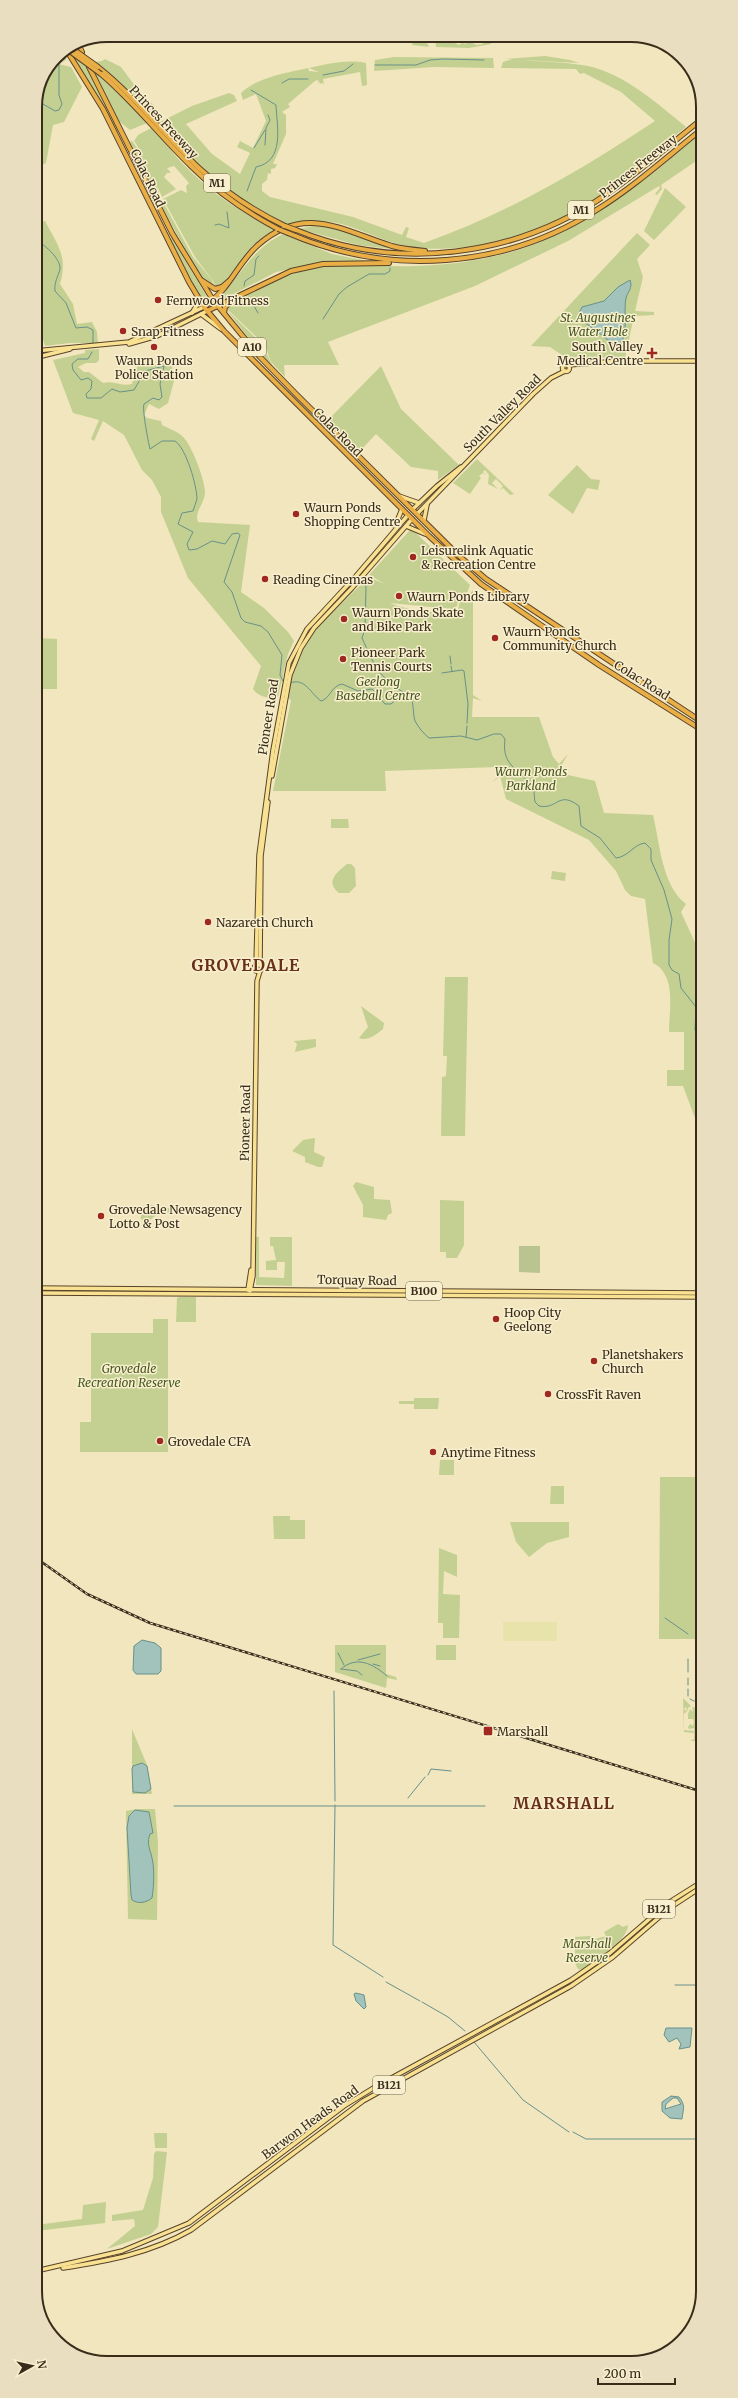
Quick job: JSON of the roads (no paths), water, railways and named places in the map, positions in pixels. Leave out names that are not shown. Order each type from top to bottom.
[{"type":"highway","points":[[80,48],[82,52]]},
{"type":"highway","name":"Princes Freeway","points":[[75,51],[98,67],[199,168],[222,188],[248,206],[285,226],[296,230],[339,244],[370,250],[412,254],[464,251],[492,246],[525,237],[553,226],[607,194],[696,124]]},
{"type":"highway","name":"Princes Freeway","points":[[71,53],[101,74],[149,117]]},
{"type":"highway","name":"Colac Road","points":[[70,54],[95,95],[165,237],[200,300],[224,331],[470,575],[509,604],[696,726]]},
{"type":"highway","name":"Colac Road","points":[[89,67],[172,233],[196,276],[224,314],[260,357],[472,567],[511,598],[696,718]]},
{"type":"highway","name":"Princes Freeway","points":[[158,126],[210,184],[249,212],[278,229],[334,250],[404,262],[478,257],[509,250],[546,236],[608,203],[696,134]]},
{"type":"highway","points":[[118,139],[123,135]]},
{"type":"highway","points":[[204,307],[213,300],[236,274],[248,255],[260,244],[278,232],[303,224],[333,225],[398,248],[437,253]]},
{"type":"highway","points":[[165,237],[172,233]]},
{"type":"highway","points":[[207,311],[276,277],[308,267],[334,264],[404,262]]},
{"type":"highway","points":[[196,276],[206,285],[216,289],[224,286],[236,274]]},
{"type":"highway","points":[[224,314],[226,307],[239,295]]},
{"type":"highway","points":[[297,404],[302,400]]},
{"type":"highway","points":[[408,514],[413,510]]},
{"type":"highway","points":[[412,519],[417,514]]},
{"type":"main road","points":[[190,315],[200,300]]},
{"type":"main road","points":[[42,357],[69,349],[121,345],[145,340],[204,307]]},
{"type":"main road","points":[[164,330],[207,311]]},
{"type":"main road","points":[[201,314],[224,331]]},
{"type":"main road","points":[[42,351],[121,345]]},
{"type":"main road","name":"South Valley Road","points":[[556,375],[565,371],[569,367],[579,364],[696,361]]},
{"type":"main road","name":"South Valley Road","points":[[417,514],[533,394],[556,375],[564,365],[569,367]]},
{"type":"main road","points":[[562,368],[565,371]]},
{"type":"main road","name":"South Valley Road","points":[[413,510],[432,490],[463,466]]},
{"type":"main road","points":[[432,490],[436,494]]},
{"type":"main road","points":[[398,495],[419,503]]},
{"type":"main road","points":[[424,520],[428,502]]},
{"type":"main road","points":[[394,528],[402,509]]},
{"type":"main road","name":"Pioneer Road","points":[[257,981],[260,971],[258,965],[260,863],[285,674],[299,640],[310,625],[362,568],[394,528],[408,514]]},
{"type":"main road","name":"Pioneer Road","points":[[276,742],[290,675],[303,643],[412,519]]},
{"type":"main road","points":[[406,526],[415,527],[429,536]]},
{"type":"main road","points":[[362,568],[365,573]]},
{"type":"main road","points":[[299,640],[303,643]]},
{"type":"main road","points":[[280,704],[285,704]]},
{"type":"main road","points":[[258,965],[254,968],[255,970],[260,971]]},
{"type":"main road","name":"Pioneer Road","points":[[246,1294],[249,1289],[252,1265],[257,981],[255,970]]},
{"type":"main road","points":[[251,1277],[256,1289]]},
{"type":"main road","points":[[237,1289],[245,1285],[251,1277]]},
{"type":"main road","name":"Torquay Road","points":[[42,1288],[696,1293]]},
{"type":"main road","points":[[237,1289],[246,1294]]},
{"type":"main road","name":"Torquay Road","points":[[42,1293],[696,1297]]},
{"type":"main road","name":"Barwon Heads Road","points":[[42,2271],[113,2254],[164,2235],[203,2215],[357,2098],[571,1980],[610,1953],[676,1897],[696,1885]]},
{"type":"main road","name":"Barwon Heads Road","points":[[42,2271],[120,2258],[165,2243],[211,2217],[363,2101],[571,1986],[613,1957],[655,1920],[696,1890]]},
{"type":"main road","points":[[676,1897],[685,1897]]},
{"type":"main road","points":[[571,1980],[571,1986]]},
{"type":"main road","points":[[169,2232],[170,2240]]},
{"type":"main road","points":[[164,2235],[165,2243]]},
{"type":"water","points":[[630,280],[631,287],[625,304],[625,328],[623,340],[620,345],[616,346],[580,319],[579,313],[582,307],[604,301],[618,287]]},
{"type":"water","points":[[142,1640],[155,1643],[161,1648],[161,1671],[158,1674],[136,1674],[133,1670],[134,1646]]},
{"type":"water","points":[[142,1763],[147,1766],[151,1789],[145,1793],[133,1792],[132,1769],[133,1766]]},
{"type":"water","points":[[135,1810],[149,1812],[153,1833],[150,1834],[148,1842],[154,1870],[152,1898],[142,1902],[132,1900],[131,1895],[127,1828],[129,1816]]},
{"type":"water","points":[[354,1994],[364,1995],[366,2007],[364,2009],[356,2001]]},
{"type":"water","points":[[666,2028],[692,2028],[690,2047],[679,2049],[681,2044],[677,2038],[669,2042],[664,2035]]},
{"type":"water","points":[[671,2096],[679,2097],[683,2105],[682,2119],[670,2118],[662,2111],[662,2102]],"holes":[[[673,2098],[677,2098],[681,2104],[665,2109],[666,2104]]]},
{"type":"waterway","points":[[375,65],[416,65],[430,60],[443,59],[484,60]]},
{"type":"waterway","points":[[323,75],[344,71],[353,64]]},
{"type":"waterway","points":[[42,104],[55,111],[59,110],[62,104],[59,95],[59,65]]},
{"type":"waterway","points":[[282,83],[289,79],[308,79]]},
{"type":"waterway","points":[[247,191],[256,167],[265,164],[272,158],[275,151],[278,133],[276,105],[251,90]]},
{"type":"waterway","points":[[265,145],[266,128],[270,120],[268,115]]},
{"type":"waterway","points":[[254,148],[265,130]]},
{"type":"waterway","points":[[215,225],[219,224],[229,228],[227,212]]},
{"type":"waterway","points":[[42,244],[55,256],[60,265],[55,291],[66,303],[76,328],[87,327],[93,330],[93,343]]},
{"type":"waterway","points":[[244,286],[245,281],[254,275],[256,259],[259,256]]},
{"type":"waterway","points":[[323,319],[339,294],[347,287],[369,274],[385,274],[390,271],[390,268]]},
{"type":"waterway","points":[[249,297],[258,313]]},
{"type":"waterway","points":[[92,352],[88,359],[78,359],[72,364],[73,370],[81,380],[88,378],[92,381],[91,389],[86,394],[87,398],[101,398],[112,389],[120,392],[134,390],[145,371],[164,366],[160,384],[162,397],[159,400],[153,398],[144,404],[144,412],[150,449],[162,441],[175,441],[183,451],[193,477],[197,500],[193,511],[182,513],[178,524],[193,532],[187,544],[189,550],[197,549],[212,541],[225,544],[232,534],[238,533],[240,535],[224,582],[232,592],[241,618],[245,622],[261,626],[268,632],[282,655],[280,675],[284,683]]},
{"type":"waterway","points":[[364,581],[366,587],[365,629],[362,638],[374,663],[382,675],[403,692]]},
{"type":"waterway","points":[[450,656],[451,664]]},
{"type":"waterway","points":[[451,666],[452,671]]},
{"type":"waterway","points":[[442,673],[464,671],[468,704],[467,723]]},
{"type":"waterway","points":[[290,683],[300,682],[304,684],[321,701],[327,698],[335,687],[342,684],[358,691],[372,689],[385,704],[391,704],[406,692],[411,697],[415,721],[429,738],[461,736],[477,740],[494,734],[501,734],[505,739],[506,757],[513,767],[528,782],[534,791],[535,802],[539,806],[550,805],[562,800],[567,800],[579,806],[581,826],[600,838],[616,858],[645,843],[651,849],[651,860],[664,890],[672,919],[669,940],[669,965],[672,970],[679,974],[681,988],[696,1007]]},
{"type":"waterway","points":[[466,737],[467,726]]},
{"type":"waterway","points":[[696,1007],[696,1030]]},
{"type":"waterway","points":[[665,1618],[688,1634]]},
{"type":"waterway","points":[[338,1653],[344,1665]]},
{"type":"waterway","points":[[358,1660],[380,1654]]},
{"type":"waterway","points":[[688,1659],[688,1672]]},
{"type":"waterway","points":[[341,1669],[353,1662],[359,1662],[371,1665],[387,1676]]},
{"type":"waterway","points":[[373,1664],[380,1666]]},
{"type":"waterway","points":[[341,1669],[357,1671],[362,1675]]},
{"type":"waterway","points":[[688,1678],[688,1685]]},
{"type":"waterway","points":[[688,1689],[688,1696]]},
{"type":"waterway","points":[[334,1691],[335,1801]]},
{"type":"waterway","points":[[690,1699],[694,1701]]},
{"type":"waterway","points":[[428,1775],[431,1769],[451,1771]]},
{"type":"waterway","points":[[408,1798],[425,1777]]},
{"type":"waterway","points":[[335,1805],[333,1945],[383,1977]]},
{"type":"waterway","points":[[174,1806],[485,1806]]},
{"type":"waterway","points":[[386,1982],[420,2001]]},
{"type":"waterway","points":[[675,1985],[696,1985]]},
{"type":"waterway","points":[[422,2002],[448,2017],[465,2031]]},
{"type":"waterway","points":[[474,2042],[523,2100],[569,2132]]},
{"type":"waterway","points":[[573,2132],[586,2139],[696,2139]]},
{"type":"railway","points":[[42,1562],[87,1594],[150,1623],[696,1790]]},
{"type":"place","name":"Fernwood Fitness","points":[[158,300]]},
{"type":"place","name":"Snap Fitness","points":[[123,331]]},
{"type":"place","name":"Waurn Ponds Police Station","points":[[154,347]]},
{"type":"place","name":"South Valley Medical Centre","points":[[652,353]]},
{"type":"place","name":"Waurn Ponds Shopping Centre","points":[[296,514]]},
{"type":"place","name":"Leisurelink Aquatic & Recreation Centre","points":[[413,557]]},
{"type":"place","name":"Reading Cinemas","points":[[265,579]]},
{"type":"place","name":"Waurn Ponds Library","points":[[399,596]]},
{"type":"place","name":"Waurn Ponds Skate and Bike Park","points":[[344,619]]},
{"type":"place","name":"Waurn Ponds Community Church","points":[[495,638]]},
{"type":"place","name":"Pioneer Park Tennis Courts","points":[[343,659]]},
{"type":"place","name":"Nazareth Church","points":[[208,922]]},
{"type":"place","name":"Grovedale Newsagency Lotto & Post","points":[[101,1216]]},
{"type":"place","name":"Hoop City Geelong","points":[[496,1319]]},
{"type":"place","name":"Planetshakers Church","points":[[594,1361]]},
{"type":"place","name":"CrossFit Raven","points":[[548,1394]]},
{"type":"place","name":"Grovedale CFA","points":[[160,1441]]},
{"type":"place","name":"Anytime Fitness","points":[[433,1452]]},
{"type":"place","name":"Marshall","points":[[488,1731]]},
{"type":"district","name":"GROVEDALE","points":[[246,965]]},
{"type":"district","name":"MARSHALL","points":[[564,1803]]},
{"type":"park label","name":"St. Augustines Water Hole","points":[[598,324]]},
{"type":"park label","name":"Geelong Baseball Centre","points":[[378,688]]},
{"type":"park label","name":"Waurn Ponds Parkland","points":[[531,778]]},
{"type":"park label","name":"Grovedale Recreation Reserve","points":[[129,1375]]},
{"type":"park label","name":"Marshall Reserve","points":[[587,1950]]}]
